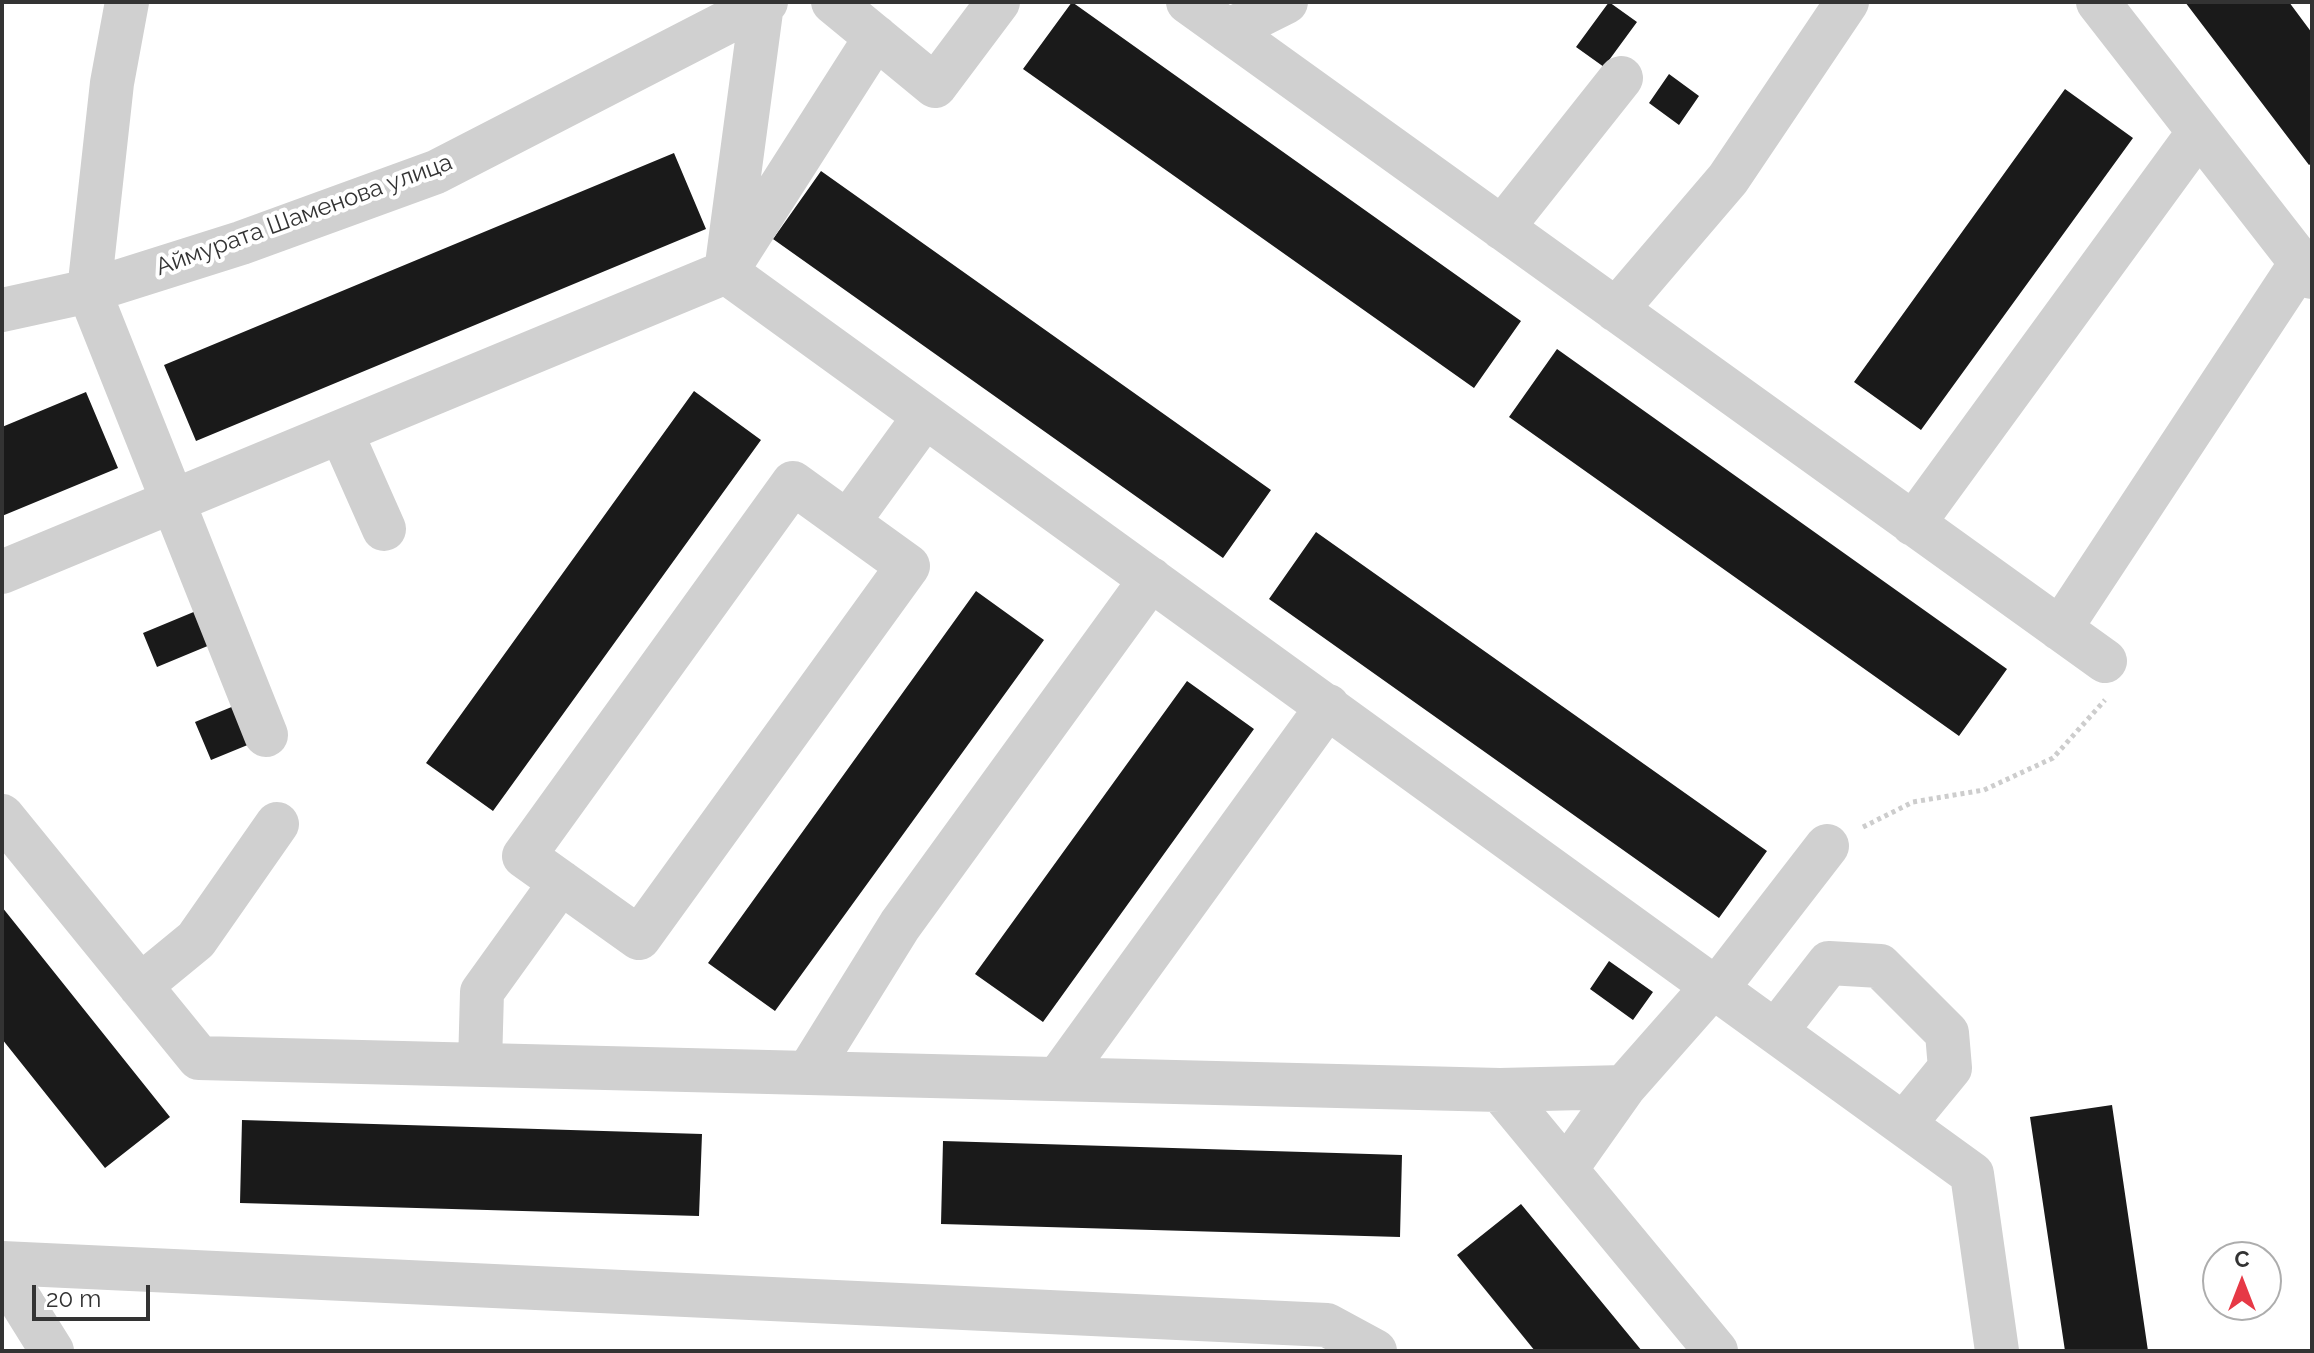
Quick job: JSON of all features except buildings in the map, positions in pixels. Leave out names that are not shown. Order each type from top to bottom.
[{"type":"street","points":[[127,2],[112,83],[89,291],[266,735]]},
{"type":"street","points":[[833,2],[935,86],[998,2]]},
{"type":"street","points":[[1188,2],[2105,661]]},
{"type":"street","points":[[1228,31],[1286,2]]},
{"type":"street","points":[[1616,310],[1728,179],[1847,2]]},
{"type":"street","points":[[2060,629],[2306,270],[2098,2]]},
{"type":"street","points":[[726,272],[764,3]]},
{"type":"street","name":"Аймурата Шаменова улица","points":[[2,310],[89,291],[271,233],[436,172],[764,3]]},
{"type":"street","points":[[2,572],[726,272],[876,37]]},
{"type":"street","points":[[1502,228],[1621,78]]},
{"type":"street","points":[[1913,524],[2199,132]]},
{"type":"street","points":[[726,272],[1972,1174],[1997,1351]]},
{"type":"street","points":[[848,522],[925,416]]},
{"type":"street","points":[[341,432],[384,529]]},
{"type":"street","points":[[793,483],[848,522],[908,566],[639,938],[524,856],[793,483]]},
{"type":"street","points":[[808,1073],[900,925],[1151,579]]},
{"type":"street","points":[[1058,1079],[1328,706]]},
{"type":"street","points":[[2,816],[199,1058],[1500,1090],[1624,1087]]},
{"type":"street","points":[[140,986],[196,940],[277,824]]},
{"type":"street","points":[[1566,1169],[1624,1087],[1714,985],[1728,974],[1827,846]]},
{"type":"street","points":[[480,1065],[482,992],[561,882]]},
{"type":"street","points":[[1776,1031],[1829,963],[1880,966],[1947,1033],[1950,1068],[1904,1124]]},
{"type":"street","points":[[1500,1090],[1716,1351]]},
{"type":"street","points":[[2,1263],[1327,1325],[1375,1351]]},
{"type":"street","points":[[2,1271],[52,1351]]},
{"type":"path","points":[[1827,846],[1913,802],[1984,790],[2053,758],[2105,703],[2105,661]]}]
